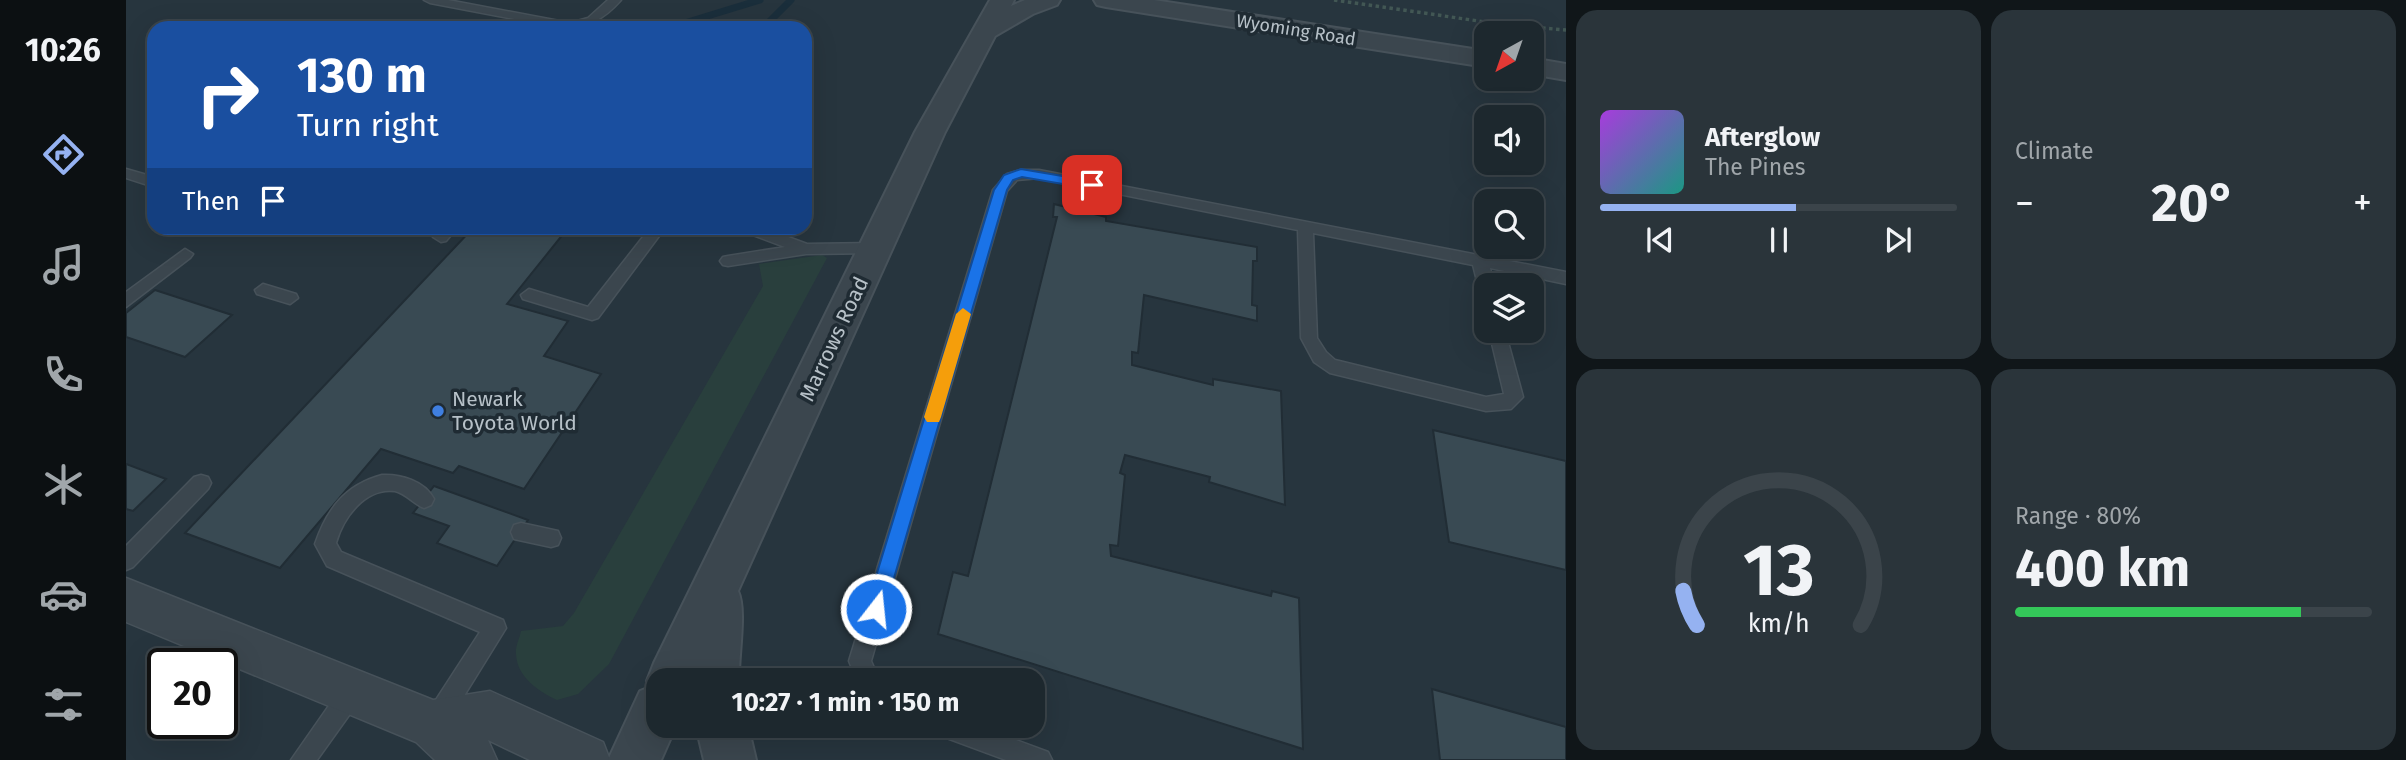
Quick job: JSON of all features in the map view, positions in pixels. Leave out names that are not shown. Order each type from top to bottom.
[{"type":"street","points":[[988,16],[1024,9],[1048,0]]},
{"type":"street","name":"Wyoming Road","points":[[1106,0],[1474,57]]},
{"type":"street","name":"Marrows Road","points":[[677,668],[930,132],[988,16]]},
{"type":"street","points":[[1544,68],[1566,72]]},
{"type":"street","points":[[714,668],[724,570]]},
{"type":"street","points":[[126,600],[433,725],[472,760]]},
{"type":"street","points":[[433,725],[489,715],[585,760]]},
{"type":"street","points":[[634,760],[646,734]]},
{"type":"street","points":[[725,738],[730,760]]},
{"type":"lane","points":[[430,0],[463,3],[547,21]]},
{"type":"lane","points":[[588,21],[615,0]]},
{"type":"lane","points":[[126,173],[147,180]]},
{"type":"lane","points":[[863,668],[860,661],[1000,190],[1008,177],[1021,173],[1039,174],[1566,278]]},
{"type":"lane","points":[[1305,226],[1309,338],[1320,357],[1330,366],[1486,404],[1505,404],[1514,397],[1500,343]]},
{"type":"lane","points":[[529,295],[592,314],[653,235]]},
{"type":"lane","points":[[769,235],[806,249]]},
{"type":"lane","points":[[728,261],[806,249],[877,248]]},
{"type":"lane","points":[[1480,261],[1483,273]]},
{"type":"lane","points":[[126,301],[181,262]]},
{"type":"lane","points":[[263,290],[290,298]]},
{"type":"lane","points":[[424,499],[398,482],[380,483],[370,487],[345,504],[330,524],[325,544],[334,559],[358,571],[495,628],[433,725]]},
{"type":"lane","points":[[126,560],[201,483]]},
{"type":"lane","points":[[521,531],[551,538]]},
{"type":"lane","points":[[303,760],[352,692]]},
{"type":"lane","points":[[978,738],[1040,760]]},
{"type":"path","points":[[1334,0],[1506,25],[1566,30]]},
{"type":"green space","points":[[822,255],[827,258],[609,664],[578,694],[557,700],[543,692],[524,676],[517,662],[516,648],[521,631],[563,626],[574,613],[763,286],[759,264]]},
{"type":"building","points":[[1054,204],[1106,217],[1106,221],[1257,247],[1257,261],[1253,261],[1252,305],[1257,306],[1257,321],[1144,295],[1138,353],[1132,352],[1132,365],[1213,385],[1213,379],[1281,391],[1285,505],[1209,482],[1210,477],[1125,455],[1120,473],[1125,475],[1118,546],[1110,545],[1111,556],[1271,596],[1272,591],[1299,598],[1303,749],[938,634],[953,572],[968,576],[1057,217],[1053,217]]},
{"type":"building","name":"Newark Toyota World","points":[[466,235],[562,235],[507,304],[568,321],[544,356],[601,374],[524,489],[459,466],[453,473],[381,449],[280,568],[185,533]]},
{"type":"building","points":[[155,290],[232,315],[185,357],[126,337],[126,313]]},
{"type":"building","points":[[1433,430],[1566,461],[1566,570],[1449,542]]},
{"type":"building","points":[[126,464],[166,479],[133,511],[126,509]]},
{"type":"building","points":[[434,486],[528,520],[497,566],[437,543],[449,526],[413,513]]},
{"type":"building","points":[[1432,689],[1566,727],[1566,760],[1440,760]]},
{"type":"waterway","points":[[691,21],[760,0]]},
{"type":"waterway","points":[[770,21],[791,0]]},
{"type":"slow traffic","points":[[933,417],[963,314]]},
{"type":"place","name":"Newark Toyota World","points":[[438,411]]},
{"type":"route","points":[[876,609],[1000,190],[1008,177],[1021,173],[1092,185]]}]
